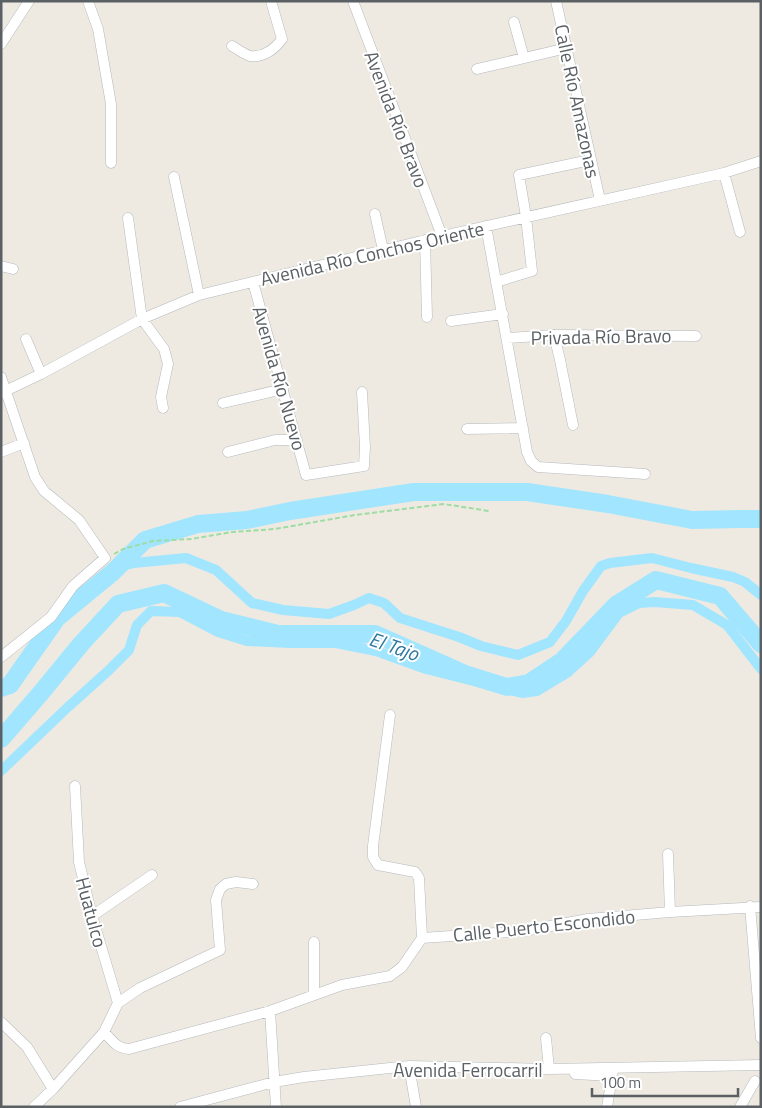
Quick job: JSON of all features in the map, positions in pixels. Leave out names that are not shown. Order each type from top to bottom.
[{"type":"street","points":[[1,44],[29,1]]},
{"type":"street","points":[[88,1],[98,29],[111,104],[111,163]]},
{"type":"street","points":[[232,46],[249,56],[259,56],[276,48],[282,40],[272,1]]},
{"type":"street","name":"Avenida Río Bravo","points":[[353,1],[442,236]]},
{"type":"street","name":"Calle Río Amazonas","points":[[556,1],[600,200]]},
{"type":"street","points":[[514,22],[524,58]]},
{"type":"street","points":[[477,69],[566,48]]},
{"type":"street","points":[[496,282],[532,271],[526,217],[518,175],[590,160]]},
{"type":"street","name":"Avenida Río Conchos Oriente","points":[[4,392],[142,319],[199,295],[442,236],[724,172],[761,161]]},
{"type":"street","points":[[724,172],[740,232]]},
{"type":"street","points":[[174,177],[199,295]]},
{"type":"street","points":[[375,214],[383,250]]},
{"type":"street","points":[[128,218],[142,319],[164,349],[168,364],[161,397],[163,408]]},
{"type":"street","name":"Privada Río Bravo","points":[[486,226],[527,452],[531,461],[538,467],[645,474]]},
{"type":"street","points":[[426,240],[427,317]]},
{"type":"street","points":[[1,266],[13,269]]},
{"type":"street","name":"Avenida Río Nuevo","points":[[253,282],[306,474],[364,466],[365,447],[362,392]]},
{"type":"street","points":[[452,321],[502,314]]},
{"type":"street","points":[[554,336],[573,425]]},
{"type":"street","name":"Privada Río Bravo","points":[[507,338],[554,336],[696,336]]},
{"type":"street","points":[[26,339],[41,374]]},
{"type":"street","points":[[1,377],[4,392],[36,477],[44,491],[79,520],[105,558],[73,586],[51,617],[1,657]]},
{"type":"street","points":[[223,403],[282,388]]},
{"type":"street","points":[[467,429],[523,428]]},
{"type":"street","points":[[228,452],[275,440],[297,440]]},
{"type":"street","points":[[1,452],[24,443]]},
{"type":"street","points":[[104,1032],[115,1044],[121,1048],[129,1049],[270,1011],[342,985],[390,976],[402,967],[422,938],[419,878],[415,872],[378,865],[373,858],[390,715]]},
{"type":"street","name":"Huatulco","points":[[75,786],[79,862],[92,916],[118,1003]]},
{"type":"street","points":[[668,854],[670,912]]},
{"type":"street","points":[[92,916],[152,875]]},
{"type":"street","points":[[34,1107],[104,1032],[118,1003],[140,988],[220,950],[216,900],[220,889],[226,884],[236,882],[254,884]]},
{"type":"street","name":"Calle Puerto Escondido","points":[[422,938],[524,931],[588,919],[755,906],[761,1038]]},
{"type":"street","points":[[314,942],[314,995]]},
{"type":"street","points":[[270,1011],[276,1107]]},
{"type":"street","points":[[1,1022],[27,1048],[53,1088]]},
{"type":"street","points":[[546,1038],[549,1069]]},
{"type":"street","points":[[740,1107],[758,1083],[749,1065]]},
{"type":"street","points":[[607,1107],[613,1072],[761,1065]]},
{"type":"street","points":[[409,1066],[416,1107]]},
{"type":"street","name":"Avenida Ferrocarril","points":[[180,1107],[274,1082],[409,1066],[562,1068],[576,1074],[613,1072]]},
{"type":"path","points":[[105,558],[123,549],[152,541],[191,539],[232,532],[275,529],[356,515],[444,504],[489,511]]},
{"type":"waterway","points":[[1,688],[10,685],[57,618],[113,572],[145,540],[198,524],[247,520],[290,511],[414,492],[527,492],[608,504],[692,520],[761,519]]},
{"type":"waterway","points":[[119,566],[186,558],[216,570],[252,603],[283,610],[329,614],[369,598],[384,603],[400,618],[481,646],[518,655],[550,642],[566,621],[583,591],[601,566],[610,563],[652,558],[733,577],[745,582],[761,595]]},
{"type":"waterway","name":"El Tajo","points":[[1,739],[81,644],[118,604],[164,593],[221,620],[278,634],[375,634],[465,674],[507,687],[529,683],[562,661],[616,605],[656,580],[720,596],[761,644]]},
{"type":"waterway","points":[[1,771],[129,650],[137,625],[151,611],[180,612],[218,632],[247,641],[336,643],[376,651],[426,669],[522,693],[537,691],[567,673],[590,652],[619,613],[639,603],[655,602],[693,605],[727,625],[761,669]]}]
